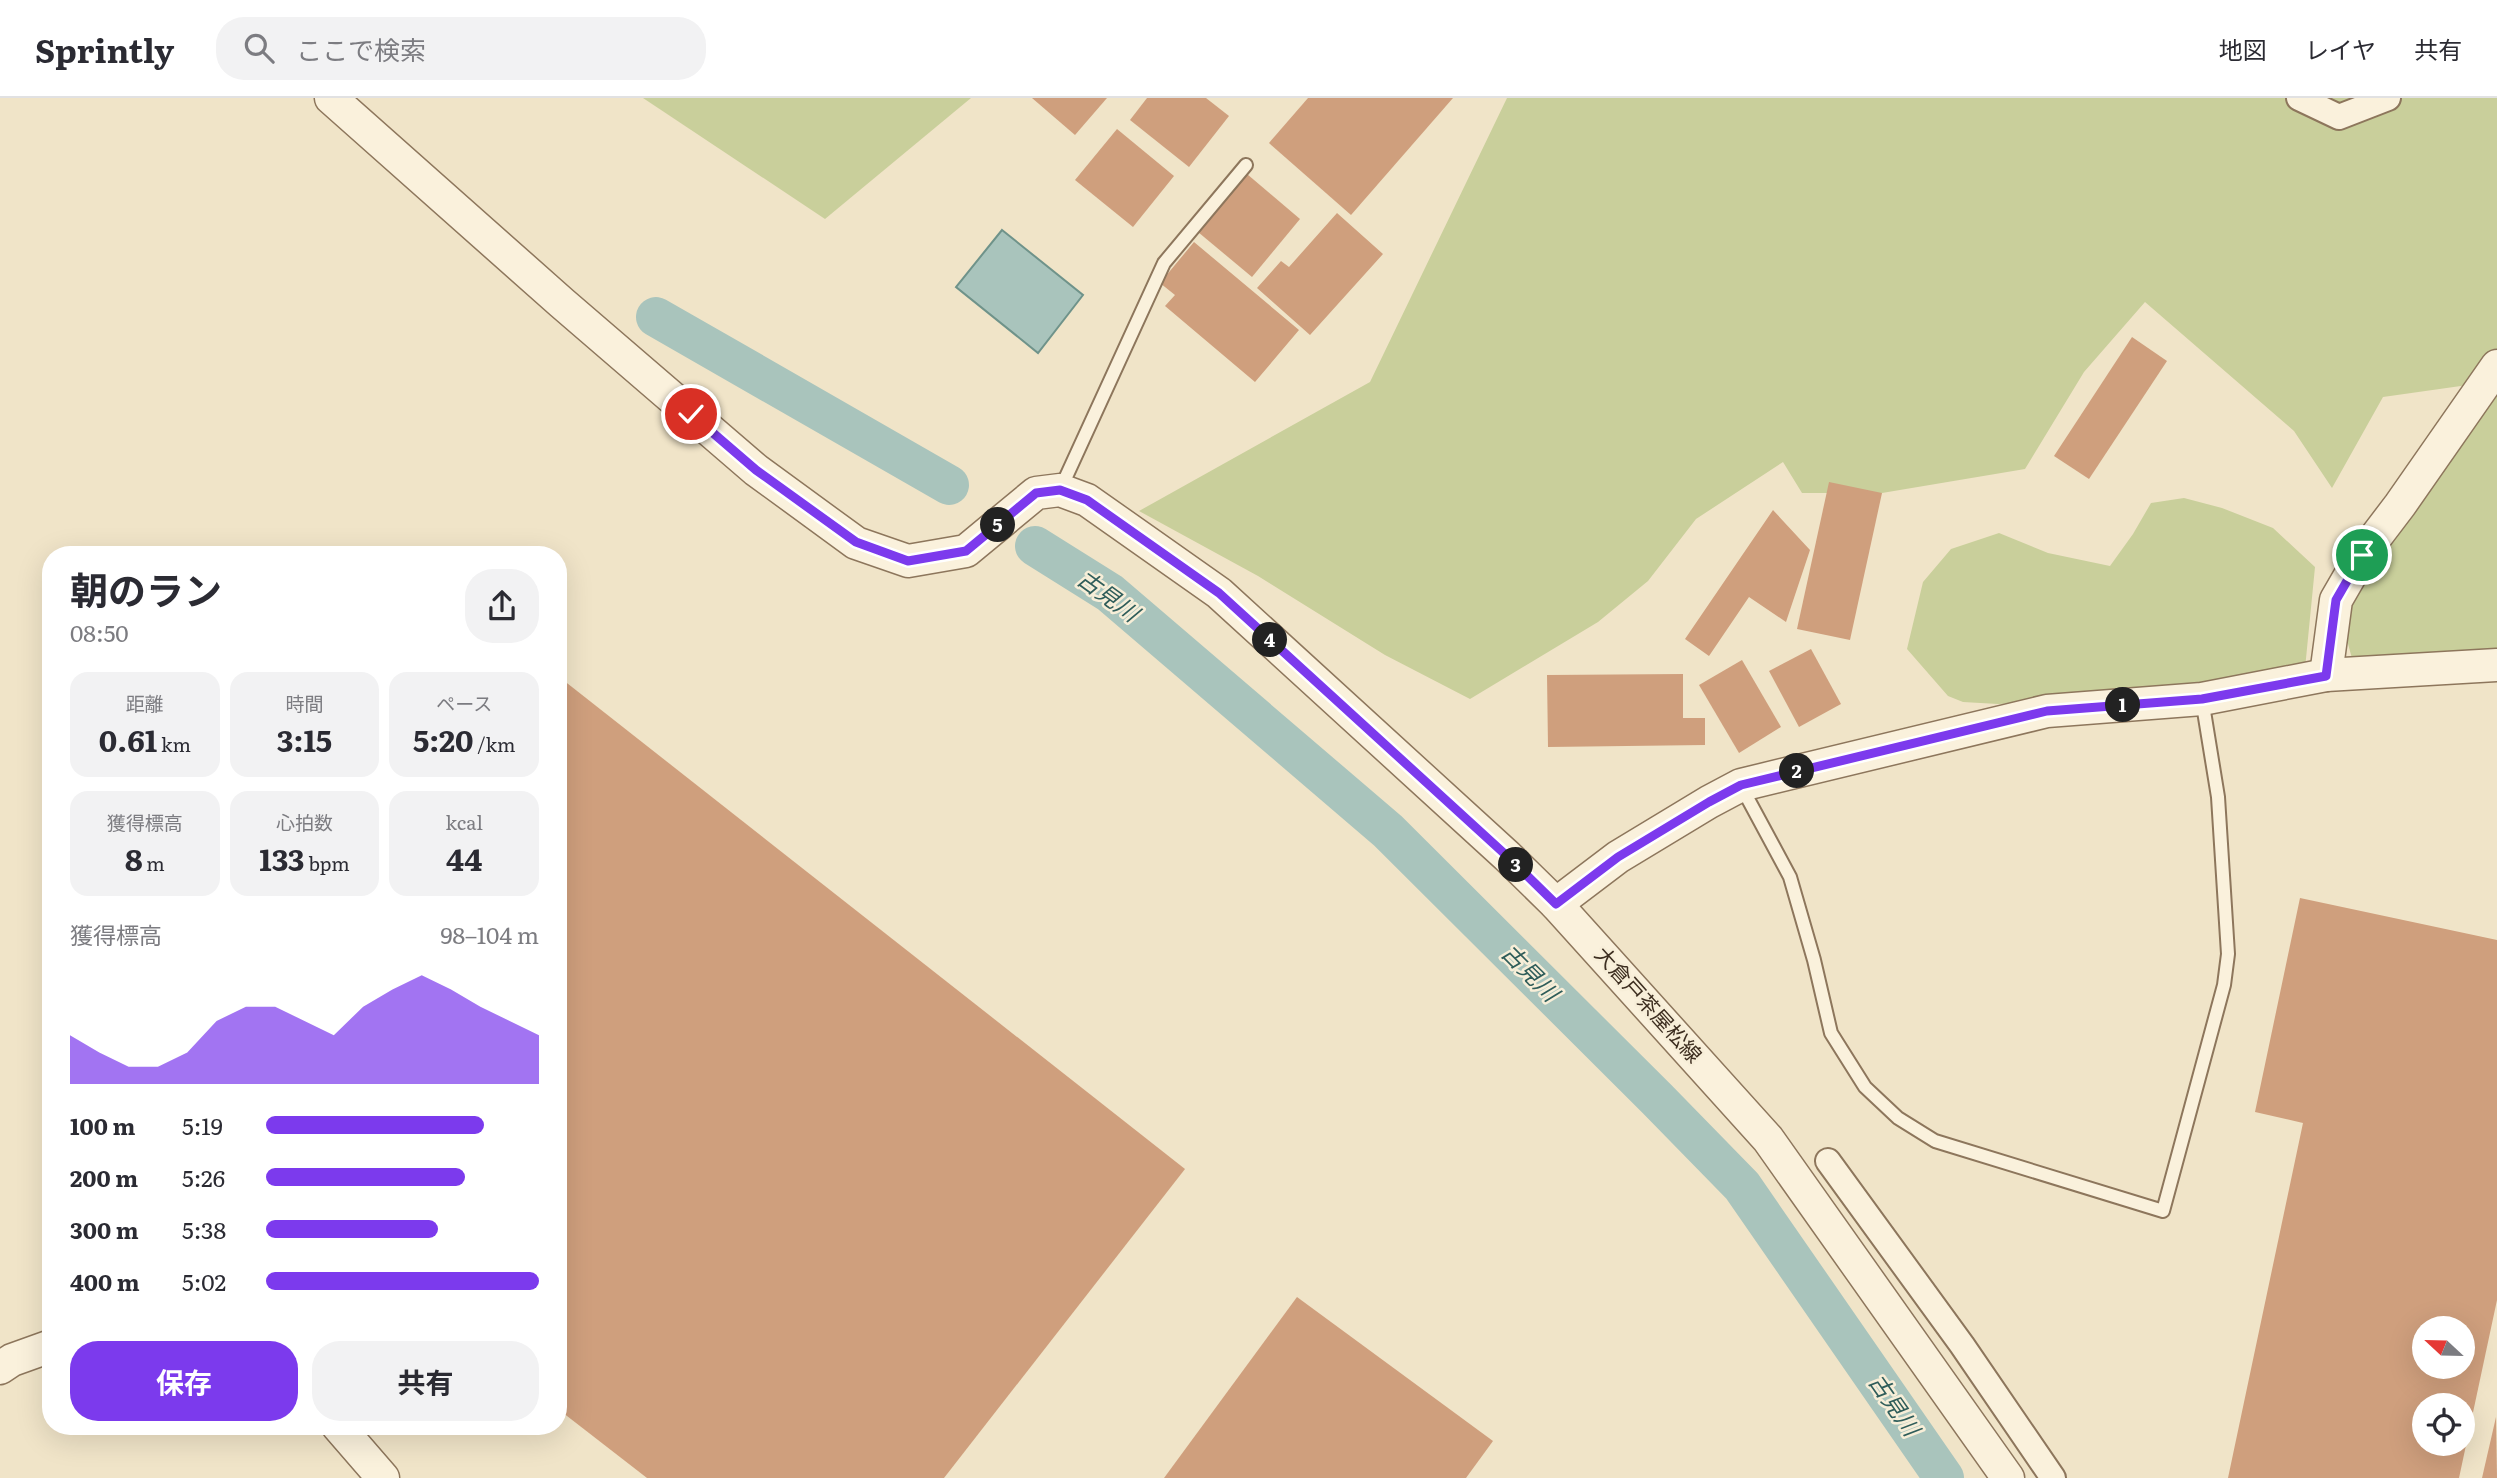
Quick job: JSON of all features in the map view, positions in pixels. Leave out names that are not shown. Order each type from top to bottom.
[{"type":"street","points":[[331,98],[562,303],[756,470],[856,542],[908,561],[966,551],[1036,493],[1060,490]]},
{"type":"street","points":[[2299,98],[2339,117],[2388,98]]},
{"type":"street","points":[[2326,676],[2336,600],[2362,555],[2497,366]]},
{"type":"street","name":"大倉戸茶屋松線","points":[[1060,490],[1087,500],[1219,593],[1487,837],[1556,904],[1768,1139],[2008,1478]]},
{"type":"street","points":[[1556,904],[1618,857],[1741,785],[2047,711],[2202,699],[2326,676],[2497,665]]},
{"type":"street","points":[[1828,1161],[1962,1345],[2053,1478]]},
{"type":"street","points":[[0,1368],[12,1360],[42,1349]]},
{"type":"street","points":[[346,1435],[383,1478]]},
{"type":"lane","points":[[1060,490],[1164,262],[1246,164]]},
{"type":"lane","points":[[1741,785],[1790,877],[1814,960],[1831,1034],[1865,1087],[1898,1118],[1935,1141],[2163,1210],[2224,985],[2228,954],[2218,797],[2202,699]]},
{"type":"green space","points":[[643,98],[971,98],[825,219]]},
{"type":"green space","points":[[1507,98],[2497,98],[2497,665],[2356,673],[2336,600],[2489,382],[2383,397],[2332,488],[2294,431],[2145,302],[2084,372],[2025,469],[1882,493],[1802,493],[1783,462],[1696,519],[1648,581],[1598,622],[1470,699],[1385,655],[1258,576],[1139,511],[1370,382]]},
{"type":"green space","points":[[2184,498],[2222,508],[2273,528],[2315,567],[2303,689],[1998,704],[1963,702],[1948,696],[1907,649],[1923,582],[1951,549],[1999,533],[2048,553],[2110,566],[2151,503]]},
{"type":"water","points":[[1002,230],[1083,295],[1038,353],[956,287]]},
{"type":"building","points":[[1032,98],[1107,98],[1075,135]]},
{"type":"building","points":[[1147,98],[1206,98],[1229,116],[1189,167],[1130,120]]},
{"type":"building","points":[[1308,98],[1453,98],[1351,215],[1269,143]]},
{"type":"building","points":[[1117,129],[1174,176],[1133,227],[1075,180]]},
{"type":"building","points":[[1247,174],[1300,219],[1252,277],[1198,232]]},
{"type":"building","points":[[1337,213],[1383,254],[1310,335],[1257,288],[1281,261],[1289,267]]},
{"type":"building","points":[[1194,242],[1299,330],[1255,382],[1165,306],[1175,295],[1160,283]]},
{"type":"building","points":[[2132,337],[2167,361],[2089,479],[2054,456]]},
{"type":"building","points":[[1829,482],[1882,493],[1850,640],[1797,629]]},
{"type":"building","points":[[1773,510],[1810,550],[1786,622],[1749,597],[1709,656],[1685,639]]},
{"type":"building","points":[[1811,649],[1841,704],[1799,727],[1769,671]]},
{"type":"building","points":[[1742,660],[1781,727],[1739,753],[1699,685]]},
{"type":"building","points":[[1683,674],[1683,718],[1705,718],[1705,745],[1548,747],[1547,675]]},
{"type":"building","points":[[567,683],[1185,1169],[944,1478],[647,1478],[567,1416]]},
{"type":"building","points":[[2300,898],[2497,940],[2497,1300],[2475,1403],[2475,1393],[2412,1393],[2412,1456],[2464,1456],[2459,1478],[2228,1478],[2303,1123],[2255,1112]]},
{"type":"building","points":[[1297,1297],[1493,1441],[1466,1478],[1164,1478]]},
{"type":"building","points":[[2496,1417],[2497,1478],[2482,1478]]},
{"type":"waterway","name":"古見川","points":[[656,317],[949,485]]},
{"type":"waterway","name":"古見川","points":[[1035,546],[1110,593],[1388,831],[1742,1186],[1944,1478]]},
{"type":"route","points":[[691,414],[756,470],[856,542],[908,561],[966,551],[1036,493],[1060,490],[1087,500],[1219,593],[1556,904],[1618,857],[1741,785],[2047,711],[2202,699],[2326,676],[2336,600],[2362,555]]}]
